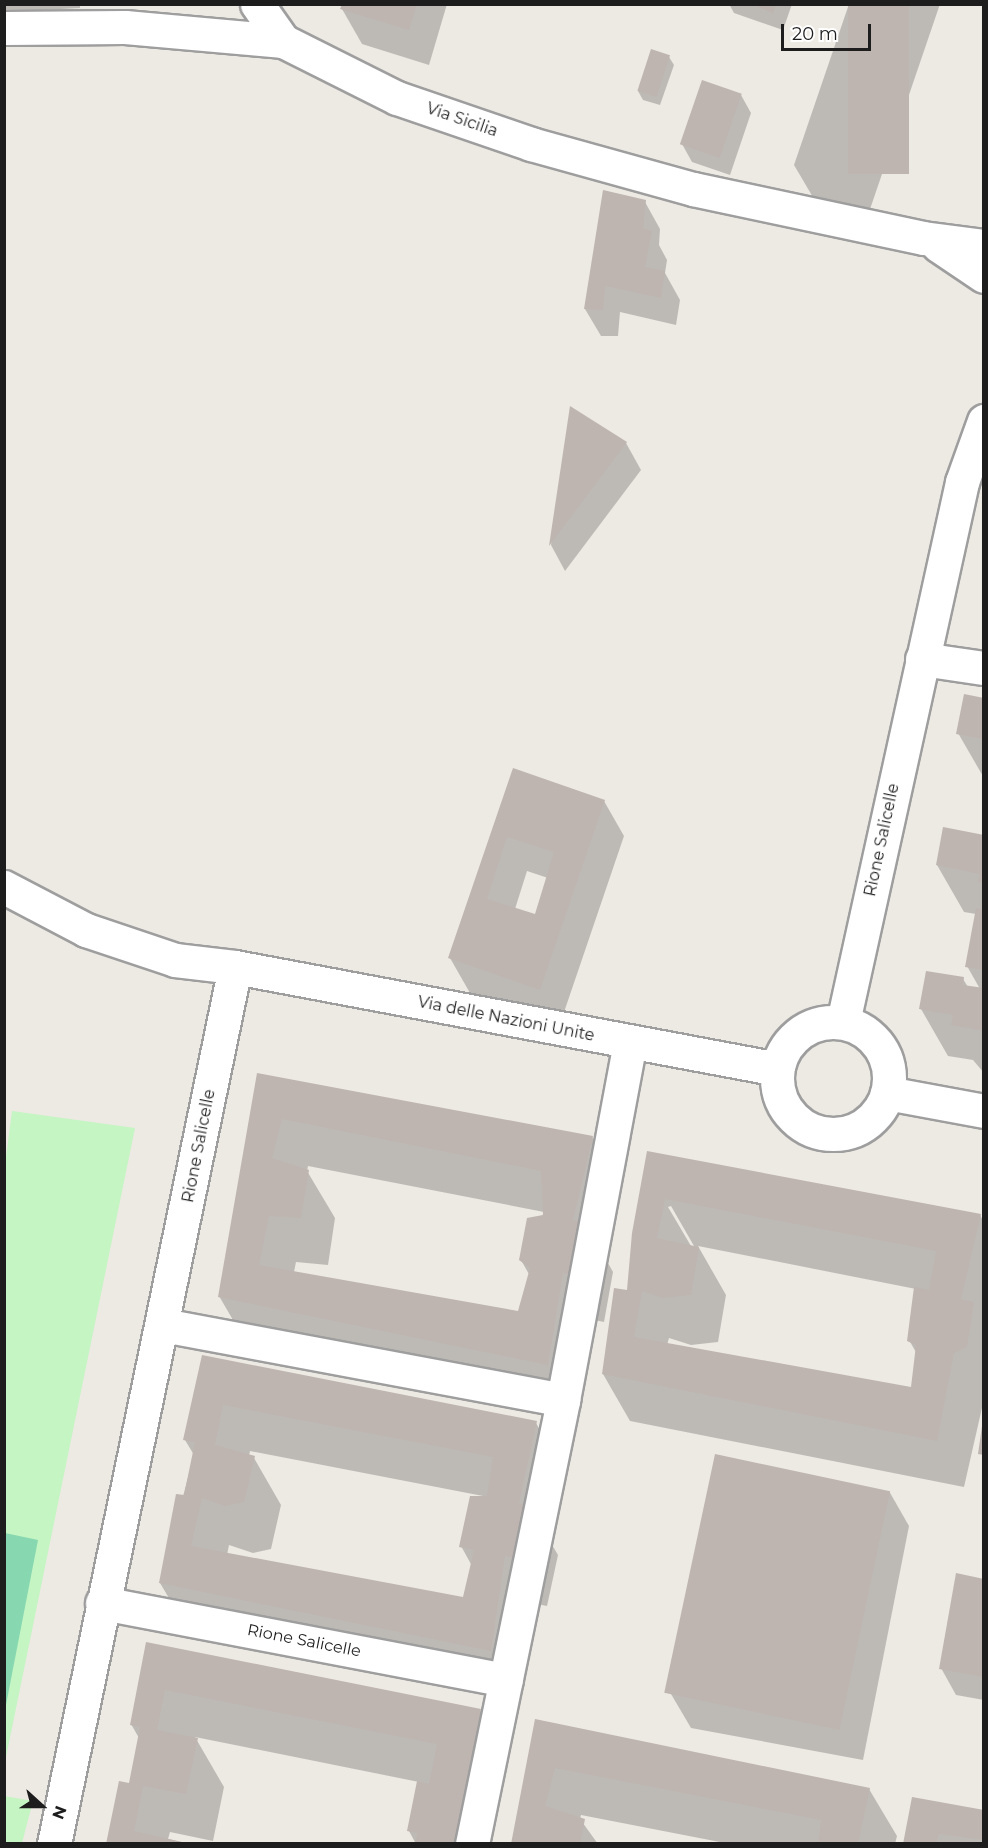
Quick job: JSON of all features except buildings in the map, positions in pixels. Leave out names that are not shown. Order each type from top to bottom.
[{"type":"street","points":[[257,4],[282,41]]},
{"type":"street","name":"Via Sicilia","points":[[4,28],[125,27],[282,41],[397,98],[531,144],[693,189],[923,238],[984,246]]},
{"type":"street","name":"Via Sicilia","points":[[923,238],[952,251],[984,276]]},
{"type":"street","name":"Rione Salicelle","points":[[843,1022],[962,482],[984,421]]},
{"type":"street","points":[[922,659],[984,668]]},
{"type":"street","name":"Via delle Nazioni Unite","points":[[4,887],[86,930],[175,960],[235,967],[778,1069]]},
{"type":"street","name":"Rione Salicelle","points":[[54,1844],[235,967]]},
{"type":"street","points":[[843,1022],[861,1029],[880,1048],[889,1074],[887,1093],[879,1110],[866,1123],[849,1131],[831,1134],[812,1130],[796,1120],[785,1105],[779,1088],[778,1069],[794,1038],[817,1025],[843,1022]]},
{"type":"street","points":[[472,1844],[563,1400],[630,1042]]},
{"type":"street","points":[[887,1093],[984,1111]]},
{"type":"street","points":[[163,1324],[563,1400]]},
{"type":"street","name":"Rione Salicelle","points":[[102,1603],[506,1680]]},
{"type":"green space","points":[[12,1111],[135,1128],[5,1762],[4,1173]]},
{"type":"green space","points":[[4,1533],[38,1540],[5,1710]]},
{"type":"green space","points":[[4,1796],[33,1801],[22,1843],[5,1843]]}]
